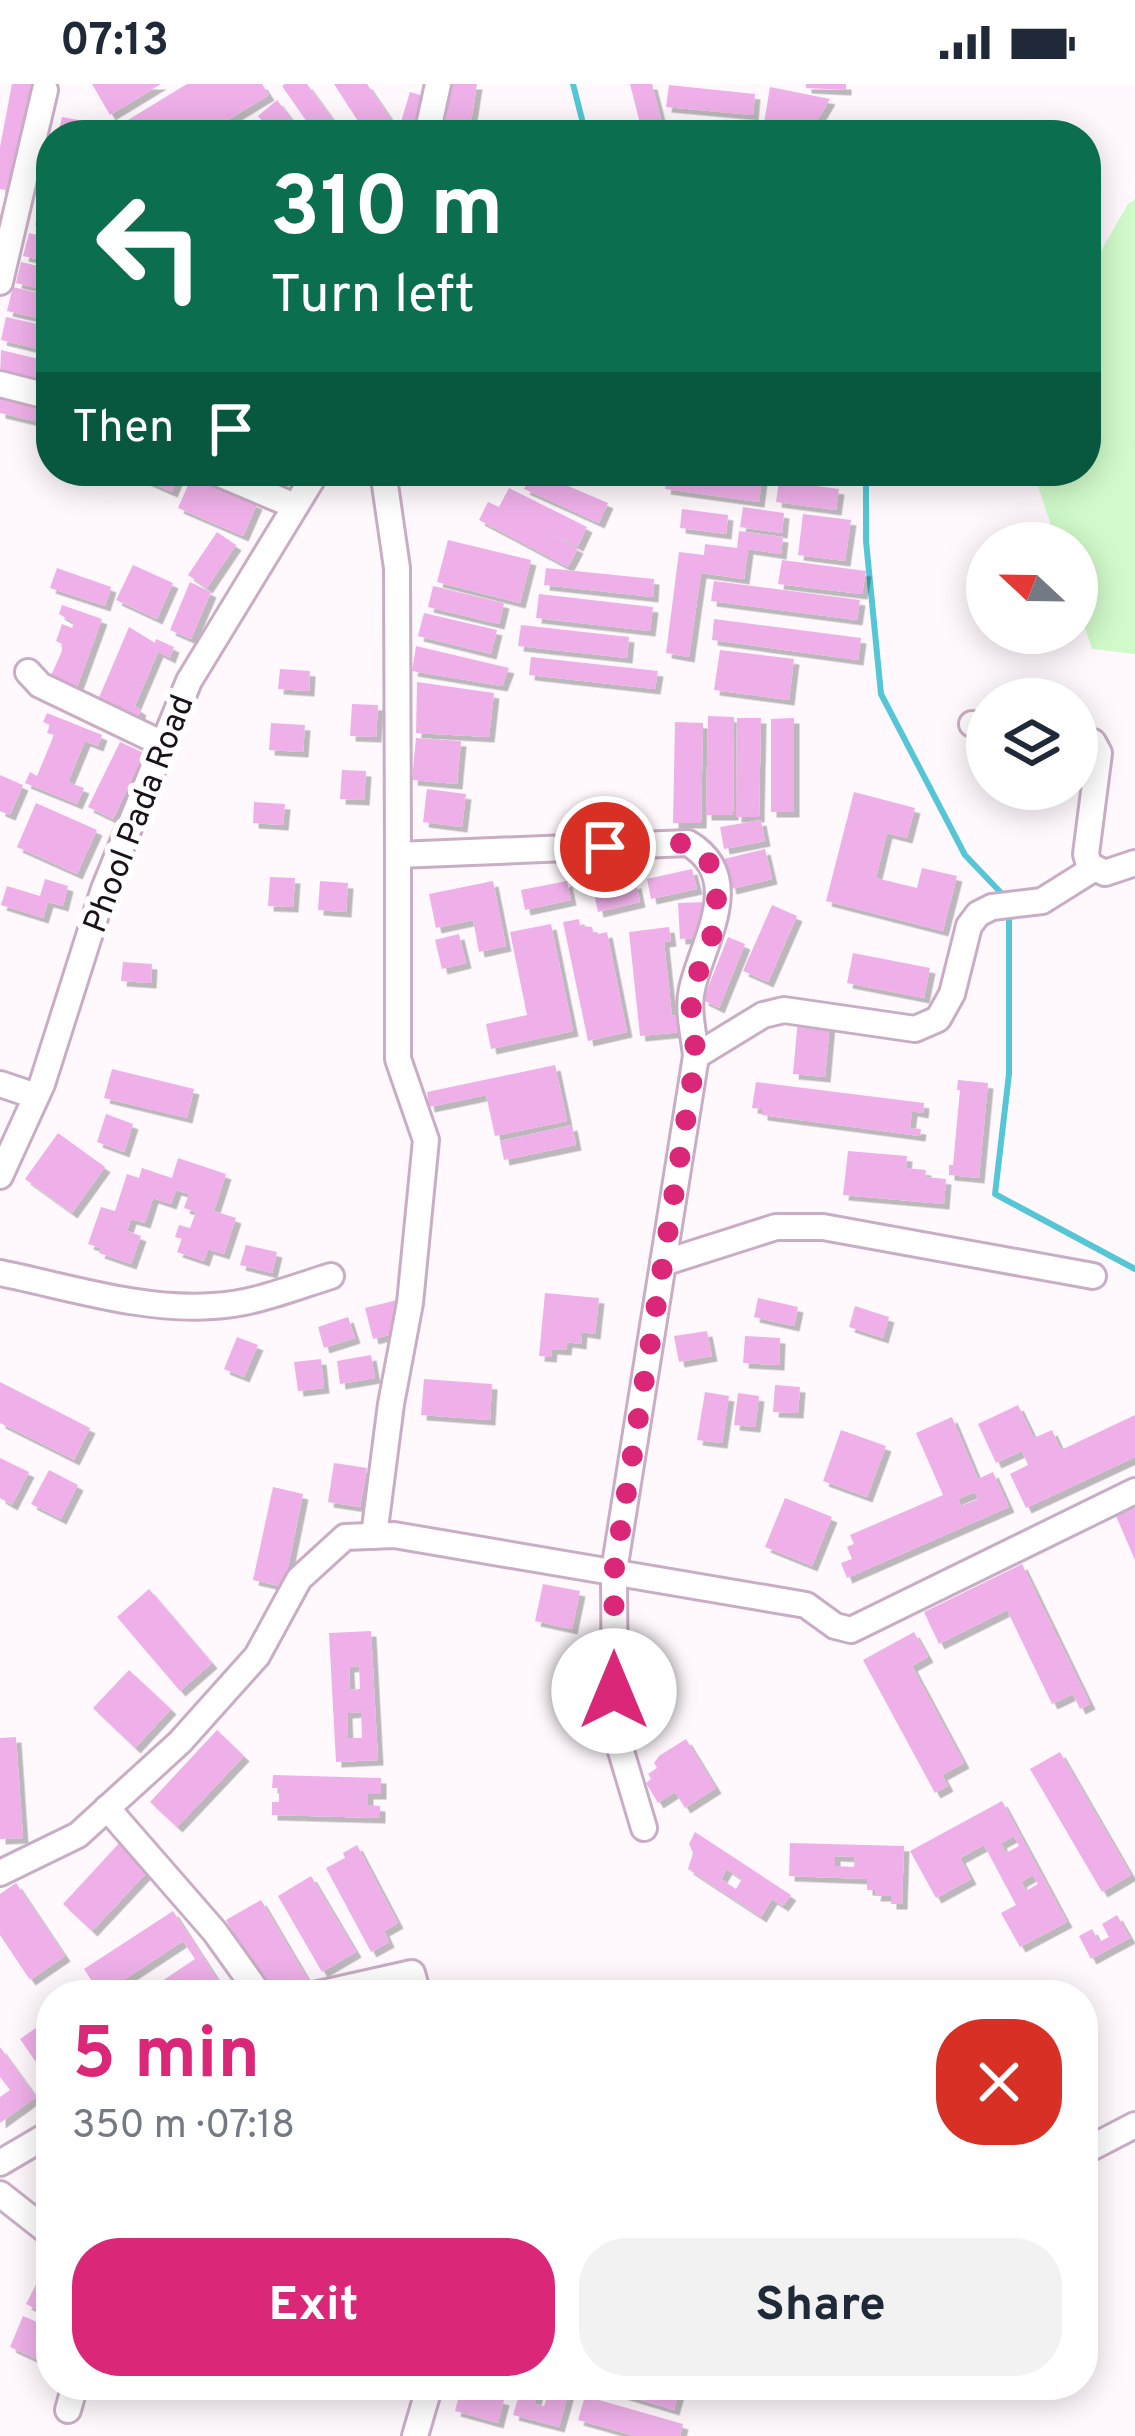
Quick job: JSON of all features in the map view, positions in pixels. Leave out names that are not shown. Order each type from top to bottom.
[{"type":"street","points":[[430,120],[438,84]]},
{"type":"street","points":[[38,120],[45,90]]},
{"type":"street","points":[[0,282],[36,128]]},
{"type":"street","points":[[0,384],[36,393]]},
{"type":"street","points":[[248,486],[296,506]]},
{"type":"street","name":"Phool Pada Road","points":[[0,1176],[36,1096],[104,889],[189,681],[308,486]]},
{"type":"street","points":[[374,1536],[410,1303],[426,1140],[398,1059],[397,568],[385,486]]},
{"type":"street","points":[[28,672],[40,685],[163,745]]},
{"type":"street","points":[[1092,810],[1086,854],[1093,869]]},
{"type":"street","points":[[398,855],[688,843],[704,852],[716,878],[717,922],[690,995],[696,1056],[614,1571],[614,1731],[644,1828]]},
{"type":"street","points":[[696,1056],[763,1016],[784,1010],[915,1029],[938,1018],[952,994],[970,926],[978,914],[992,907],[1042,901],[1093,869],[1105,872],[1135,863]]},
{"type":"street","points":[[0,1084],[36,1096]]},
{"type":"street","points":[[663,1263],[776,1228],[823,1227],[1094,1276]]},
{"type":"street","points":[[0,1273],[150,1304],[212,1306],[254,1300],[331,1276]]},
{"type":"street","points":[[0,1873],[78,1835],[179,1742],[257,1656],[298,1579],[345,1537],[394,1535],[806,1605],[836,1626],[851,1630],[1135,1491]]},
{"type":"street","points":[[107,1808],[215,1932],[249,1980]]},
{"type":"street","points":[[381,1980],[412,1973],[414,1980]]},
{"type":"street","points":[[1098,2144],[1135,2125]]},
{"type":"street","points":[[0,2163],[36,2142]]},
{"type":"street","points":[[0,2194],[36,2222]]},
{"type":"street","points":[[415,2436],[426,2400]]},
{"type":"green space","points":[[1135,199],[1135,654],[1098,650],[1098,522],[1050,522],[1038,486],[1101,486],[1101,251]]},
{"type":"building","points":[[12,84],[39,84],[18,192],[0,189],[0,147]]},
{"type":"building","points":[[92,84],[161,84],[110,115]]},
{"type":"building","points":[[187,84],[262,84],[269,95],[228,120],[128,120]]},
{"type":"building","points":[[307,84],[333,120],[306,120],[282,86]]},
{"type":"building","points":[[334,84],[367,84],[391,120],[357,120]]},
{"type":"building","points":[[452,84],[477,84],[471,120],[446,120]]},
{"type":"building","points":[[630,84],[652,84],[661,120],[639,120]]},
{"type":"building","points":[[806,84],[846,84],[846,90],[806,88]]},
{"type":"building","points":[[669,85],[755,94],[753,115],[666,107]]},
{"type":"building","points":[[770,87],[830,99],[818,120],[764,120]]},
{"type":"building","points":[[410,92],[433,99],[427,120],[402,120]]},
{"type":"building","points":[[277,100],[292,120],[261,120],[258,116]]},
{"type":"building","points":[[29,233],[36,235],[36,259],[23,256]]},
{"type":"building","points":[[21,262],[36,266],[36,288],[16,283]]},
{"type":"building","points":[[13,287],[36,292],[36,318],[7,311]]},
{"type":"building","points":[[6,317],[36,324],[36,348],[1,340]]},
{"type":"building","points":[[1,350],[36,358],[36,383],[0,375]]},
{"type":"building","points":[[0,391],[36,402],[36,421],[0,413]]},
{"type":"building","points":[[188,486],[215,486],[257,504],[243,536],[178,508]]},
{"type":"building","points":[[568,486],[608,503],[599,523],[524,489]]},
{"type":"building","points":[[666,486],[761,486],[759,502]]},
{"type":"building","points":[[778,486],[839,489],[836,510],[776,502]]},
{"type":"building","points":[[509,488],[587,527],[578,546],[545,531],[578,548],[568,567],[479,520],[488,502],[499,507]]},
{"type":"building","points":[[743,507],[784,513],[782,533],[740,527]]},
{"type":"building","points":[[682,509],[728,515],[726,534],[680,528]]},
{"type":"building","points":[[803,514],[851,520],[845,561],[798,555]]},
{"type":"building","points":[[739,531],[783,537],[781,554],[748,549],[744,579],[701,573],[689,657],[666,653],[679,552],[704,555],[705,544],[737,548]]},
{"type":"building","points":[[217,532],[236,545],[207,588],[188,575]]},
{"type":"building","points":[[448,540],[531,560],[520,603],[437,582]]},
{"type":"building","points":[[782,560],[866,571],[862,594],[778,584]]},
{"type":"building","points":[[133,565],[173,583],[157,619],[116,600]]},
{"type":"building","points":[[57,568],[111,587],[105,606],[50,588]]},
{"type":"building","points":[[546,568],[654,579],[653,597],[544,585]]},
{"type":"building","points":[[714,581],[860,600],[857,620],[711,601]]},
{"type":"building","points":[[190,582],[211,592],[191,639],[170,630]]},
{"type":"building","points":[[433,586],[504,603],[499,624],[428,607]]},
{"type":"building","points":[[539,594],[653,607],[650,631],[536,618]]},
{"type":"building","points":[[62,605],[102,619],[76,690],[49,680],[62,651],[62,644],[56,641],[62,624],[72,628],[74,623],[59,614]]},
{"type":"building","points":[[424,613],[497,630],[491,654],[418,636]]},
{"type":"building","points":[[714,619],[861,638],[858,660],[712,640]]},
{"type":"building","points":[[521,625],[629,637],[627,658],[518,646]]},
{"type":"building","points":[[129,627],[155,643],[156,639],[174,647],[170,658],[158,652],[135,706],[141,710],[138,717],[98,700]]},
{"type":"building","points":[[416,646],[509,668],[502,686],[412,671]]},
{"type":"building","points":[[720,650],[794,659],[789,700],[714,690]]},
{"type":"building","points":[[531,657],[658,671],[655,689],[529,675]]},
{"type":"building","points":[[280,669],[310,671],[309,691],[278,689]]},
{"type":"building","points":[[417,682],[494,693],[489,737],[416,733]]},
{"type":"building","points":[[352,704],[378,705],[376,737],[350,736]]},
{"type":"building","points":[[47,713],[102,735],[98,746],[85,741],[68,782],[84,788],[77,804],[25,783],[30,772],[37,776],[54,735],[47,733],[50,725],[43,722]]},
{"type":"building","points":[[708,716],[734,717],[733,815],[706,815]]},
{"type":"building","points":[[737,718],[761,718],[759,817],[736,817]]},
{"type":"building","points":[[794,718],[794,812],[771,812],[771,719]]},
{"type":"building","points":[[675,722],[703,723],[701,823],[673,823]]},
{"type":"building","points":[[271,723],[305,725],[303,752],[269,750]]},
{"type":"building","points":[[416,738],[461,741],[457,784],[412,780]]},
{"type":"building","points":[[120,742],[144,753],[113,819],[88,807]]},
{"type":"building","points":[[342,770],[366,771],[364,800],[340,799]]},
{"type":"building","points":[[0,775],[23,785],[10,815],[0,811]]},
{"type":"building","points":[[427,789],[466,794],[462,827],[423,822]]},
{"type":"building","points":[[854,792],[915,808],[907,838],[887,833],[876,878],[917,888],[922,868],[957,876],[943,931],[826,901]]},
{"type":"building","points":[[254,802],[285,804],[283,825],[253,823]]},
{"type":"building","points":[[36,803],[97,830],[77,874],[17,847]]},
{"type":"building","points":[[761,820],[765,841],[724,849],[720,827]]},
{"type":"building","points":[[765,849],[772,879],[731,889],[724,859]]},
{"type":"building","points":[[692,869],[697,889],[651,899],[647,879]]},
{"type":"building","points":[[270,877],[295,878],[293,907],[268,906]]},
{"type":"building","points":[[45,879],[68,886],[63,906],[48,902],[43,918],[1,905],[7,886],[40,896]]},
{"type":"building","points":[[320,881],[348,883],[346,912],[318,910]]},
{"type":"building","points":[[493,881],[506,946],[479,952],[473,920],[436,928],[429,894]]},
{"type":"building","points":[[567,881],[571,900],[525,910],[521,890]]},
{"type":"building","points":[[636,883],[640,902],[598,912],[594,893]]},
{"type":"building","points":[[706,902],[707,917],[701,917],[699,938],[680,939],[678,903]]},
{"type":"building","points":[[772,905],[797,916],[768,982],[743,971]]},
{"type":"building","points":[[579,919],[580,926],[592,927],[594,935],[607,932],[627,1032],[588,1041],[563,922]]},
{"type":"building","points":[[551,924],[573,1031],[491,1049],[486,1024],[527,1015],[510,932]]},
{"type":"building","points":[[669,927],[671,941],[664,942],[672,1016],[679,1015],[681,1032],[640,1036],[629,932]]},
{"type":"building","points":[[459,934],[466,963],[442,969],[435,940]]},
{"type":"building","points":[[728,937],[745,944],[719,1008],[703,1000]]},
{"type":"building","points":[[853,953],[930,968],[924,998],[847,983]]},
{"type":"building","points":[[123,962],[152,964],[151,983],[121,981]]},
{"type":"building","points":[[798,1019],[830,1022],[825,1077],[793,1074]]},
{"type":"building","points":[[555,1065],[567,1121],[495,1136],[486,1095],[429,1107],[427,1092]]},
{"type":"building","points":[[112,1069],[194,1089],[187,1118],[104,1098]]},
{"type":"building","points":[[958,1080],[988,1083],[979,1178],[949,1175]]},
{"type":"building","points":[[756,1082],[924,1103],[923,1113],[912,1111],[910,1128],[921,1129],[920,1136],[762,1115],[762,1109],[752,1108]]},
{"type":"building","points":[[106,1114],[133,1124],[124,1152],[97,1142]]},
{"type":"building","points":[[572,1125],[576,1145],[504,1160],[500,1141]]},
{"type":"building","points":[[58,1133],[105,1167],[72,1213],[25,1179]]},
{"type":"building","points":[[848,1151],[907,1156],[906,1168],[926,1170],[925,1177],[946,1179],[944,1204],[843,1195]]},
{"type":"building","points":[[178,1158],[226,1174],[214,1211],[236,1218],[224,1254],[208,1249],[204,1261],[177,1252],[182,1239],[175,1237],[179,1225],[190,1228],[196,1212],[184,1208],[189,1194],[176,1190],[171,1204],[153,1198],[145,1223],[131,1219],[127,1231],[141,1236],[131,1264],[88,1244],[101,1207],[115,1211],[127,1174],[139,1178],[142,1168],[172,1178]]},
{"type":"building","points":[[246,1245],[277,1252],[272,1273],[240,1265]]},
{"type":"building","points":[[545,1293],[599,1298],[595,1334],[582,1332],[581,1344],[567,1342],[566,1350],[552,1349],[551,1357],[539,1356]]},
{"type":"building","points":[[758,1298],[798,1307],[794,1326],[754,1317]]},
{"type":"building","points":[[397,1300],[405,1331],[373,1339],[365,1308]]},
{"type":"building","points":[[855,1306],[889,1317],[883,1338],[849,1327]]},
{"type":"building","points":[[348,1317],[355,1338],[324,1348],[318,1327]]},
{"type":"building","points":[[707,1331],[712,1356],[679,1362],[674,1336]]},
{"type":"building","points":[[745,1336],[780,1338],[779,1365],[743,1363]]},
{"type":"building","points":[[237,1337],[258,1345],[244,1377],[224,1369]]},
{"type":"building","points":[[371,1355],[375,1378],[340,1384],[337,1361]]},
{"type":"building","points":[[321,1359],[324,1388],[298,1391],[294,1362]]},
{"type":"building","points":[[424,1379],[492,1384],[490,1420],[421,1415]]},
{"type":"building","points":[[0,1382],[90,1428],[74,1460],[0,1423]]},
{"type":"building","points":[[775,1385],[800,1387],[798,1413],[773,1412]]},
{"type":"building","points":[[705,1392],[729,1396],[722,1443],[697,1440]]},
{"type":"building","points":[[738,1393],[759,1396],[755,1427],[734,1425]]},
{"type":"building","points":[[1018,1405],[1034,1438],[1052,1430],[1061,1450],[1135,1415],[1135,1457],[1026,1508],[1010,1474],[1028,1465],[1022,1451],[996,1463],[978,1424]]},
{"type":"building","points":[[952,1417],[978,1479],[993,1472],[1009,1507],[847,1578],[841,1563],[852,1559],[847,1547],[854,1544],[850,1535],[943,1495],[916,1433]],"holes":[[[975,1492],[978,1499],[961,1506],[958,1499]]]},
{"type":"building","points":[[841,1430],[886,1446],[867,1497],[823,1481]]},
{"type":"building","points":[[0,1458],[29,1472],[12,1505],[0,1498]]},
{"type":"building","points":[[334,1463],[367,1468],[360,1507],[328,1502]]},
{"type":"building","points":[[49,1470],[78,1485],[61,1519],[31,1504]]},
{"type":"building","points":[[273,1487],[303,1494],[284,1587],[253,1580]]},
{"type":"building","points":[[785,1498],[832,1517],[812,1566],[765,1547]]},
{"type":"building","points":[[1135,1508],[1135,1560],[1116,1516]]},
{"type":"building","points":[[1022,1564],[1090,1704],[1080,1709],[1073,1694],[1052,1704],[1007,1610],[939,1644],[924,1612]]},
{"type":"building","points":[[543,1584],[580,1591],[572,1629],[535,1621]]},
{"type":"building","points":[[149,1589],[212,1663],[180,1691],[117,1617]]},
{"type":"building","points":[[371,1631],[378,1760],[336,1762],[329,1633]],"holes":[[[359,1666],[360,1689],[350,1690],[349,1667]],[[361,1712],[362,1738],[348,1738],[347,1713]]]},
{"type":"building","points":[[914,1632],[928,1657],[912,1666],[964,1763],[942,1775],[948,1786],[935,1793],[863,1660]]},
{"type":"building","points":[[129,1670],[171,1709],[135,1748],[93,1708]]},
{"type":"building","points":[[217,1730],[244,1756],[177,1827],[150,1802]]},
{"type":"building","points":[[16,1737],[23,1838],[0,1839],[0,1738]]},
{"type":"building","points":[[686,1739],[716,1788],[685,1808],[675,1792],[658,1803],[646,1783],[651,1779],[648,1774],[657,1768],[654,1763],[659,1756]]},
{"type":"building","points":[[1060,1752],[1131,1875],[1102,1892],[1030,1769]]},
{"type":"building","points":[[273,1775],[381,1778],[381,1794],[368,1794],[368,1805],[380,1806],[380,1818],[272,1815],[272,1802],[279,1802],[279,1788],[272,1788]]},
{"type":"building","points":[[1002,1801],[1067,1922],[1020,1947],[1001,1913],[1016,1905],[984,1845],[960,1858],[971,1879],[936,1898],[910,1851]],"holes":[[[1014,1836],[1019,1846],[1006,1853],[1001,1843]],[[1033,1875],[1038,1884],[1026,1891],[1021,1882]]]},
{"type":"building","points":[[695,1832],[791,1895],[783,1906],[772,1899],[761,1917],[688,1869],[693,1853],[689,1844]],"holes":[[[727,1869],[742,1879],[736,1889],[721,1879]]]},
{"type":"building","points":[[122,1840],[151,1868],[92,1931],[63,1904]]},
{"type":"building","points":[[790,1843],[904,1846],[902,1904],[891,1904],[891,1896],[875,1896],[876,1890],[867,1890],[867,1879],[789,1876]],"holes":[[[835,1856],[855,1857],[854,1867],[835,1866]]]},
{"type":"building","points":[[357,1845],[398,1923],[384,1931],[389,1942],[371,1952],[326,1868]]},
{"type":"building","points":[[311,1876],[356,1952],[322,1972],[278,1896]]},
{"type":"building","points":[[16,1883],[65,1956],[30,1980],[0,1935],[0,1894]]},
{"type":"building","points":[[261,1900],[308,1980],[261,1980],[226,1920]]},
{"type":"building","points":[[173,1911],[218,1980],[164,1980],[195,1959],[183,1941],[124,1980],[91,1980],[84,1969]]},
{"type":"building","points":[[1117,1915],[1130,1938],[1091,1959],[1079,1936],[1092,1929],[1099,1942],[1109,1937],[1102,1924]]},
{"type":"building","points":[[36,2028],[36,2062],[20,2039]]},
{"type":"building","points":[[0,2047],[36,2097],[0,2123],[0,2097],[10,2090],[0,2077]]},
{"type":"building","points":[[36,2285],[36,2309],[26,2304]]},
{"type":"building","points":[[23,2316],[36,2322],[36,2359],[10,2347]]},
{"type":"building","points":[[458,2400],[504,2400],[498,2423],[455,2411]]},
{"type":"building","points":[[518,2400],[536,2400],[535,2404],[544,2406],[546,2400],[567,2400],[559,2427],[513,2415]]},
{"type":"building","points":[[584,2400],[599,2400],[683,2424],[680,2436],[635,2436],[578,2420]]},
{"type":"building","points":[[641,2400],[677,2400],[674,2410]]},
{"type":"waterway","points":[[573,84],[582,120]]},
{"type":"waterway","points":[[866,486],[866,541],[881,694],[965,855],[1006,898]]},
{"type":"waterway","points":[[1009,910],[1009,1074],[995,1194],[1135,1269]]},
{"type":"route","points":[[605,847],[688,843],[704,852],[716,878],[717,922],[690,995],[696,1056],[614,1571],[614,1691]]}]
